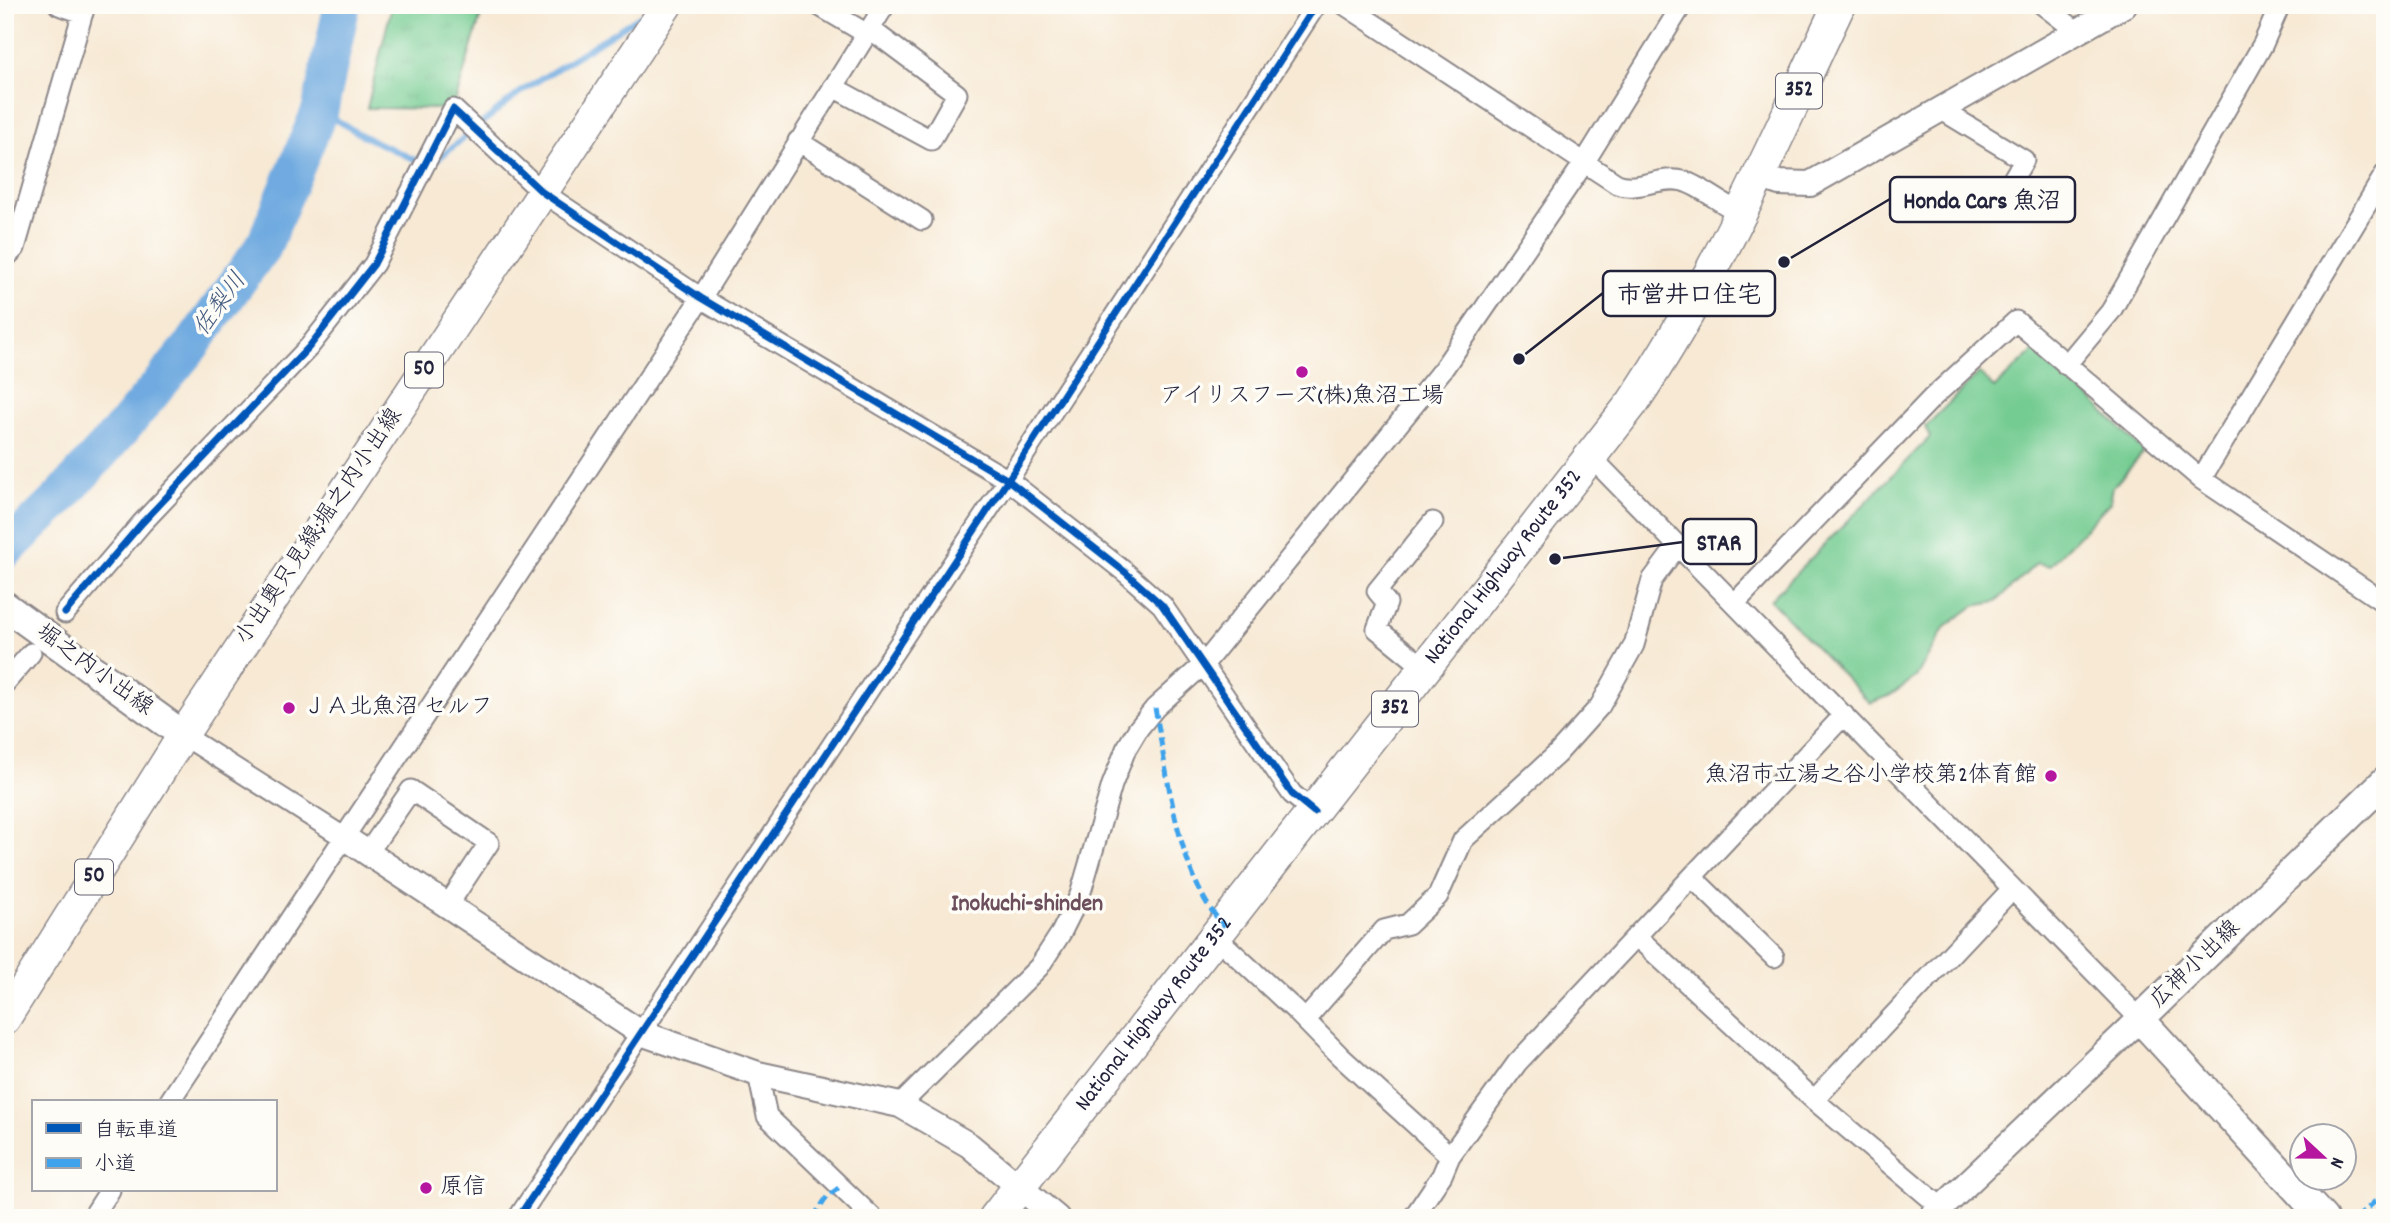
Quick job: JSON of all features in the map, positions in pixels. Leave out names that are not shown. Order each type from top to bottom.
[{"type":"highway","name":"National Highway Route 352","points":[[995,1218],[1591,457],[1676,339],[1741,213],[1839,5]]},
{"type":"main road","name":"小出奥只見線;堀之内小出線","points":[[183,734],[667,5]]},
{"type":"main road","name":"堀之内小出線","points":[[5,606],[34,641],[183,734]]},
{"type":"main road","name":"50","points":[[5,1019],[183,734]]},
{"type":"main road","name":"広神小出線","points":[[2322,1218],[2140,1019],[2385,781]]},
{"type":"street","points":[[8,249],[84,9],[59,5]]},
{"type":"street","points":[[818,5],[868,32],[957,94],[931,140],[833,86]]},
{"type":"street","points":[[170,1100],[701,298],[885,5]]},
{"type":"street","points":[[518,1218],[1008,480],[1316,5]]},
{"type":"street","points":[[1345,5],[1584,163],[1626,187],[1670,180],[1684,181],[1741,213]]},
{"type":"street","points":[[900,1105],[1039,967],[1061,933],[1080,895],[1112,785],[1126,749],[1154,708],[1204,664],[1443,369],[1584,163],[1682,5]]},
{"type":"street","points":[[2043,5],[2078,32]]},
{"type":"street","points":[[1759,176],[1779,183],[1810,184],[2124,5]]},
{"type":"street","points":[[2066,365],[2111,311],[2263,44],[2280,5]]},
{"type":"street","points":[[1940,109],[2024,160],[1997,206]]},
{"type":"street","points":[[65,613],[142,523],[309,347],[366,275],[453,110],[542,191],[701,298],[1008,480],[1162,605],[1292,794],[1314,812]]},
{"type":"street","points":[[799,141],[922,220]]},
{"type":"street","points":[[2201,479],[2385,174]]},
{"type":"street","points":[[1735,603],[1932,398],[2016,321],[2201,479],[2385,603]]},
{"type":"street","points":[[1591,457],[2140,1019],[1937,1213],[1636,936]]},
{"type":"street","points":[[1415,660],[1377,629],[1387,603],[1377,591],[1433,522]]},
{"type":"street","points":[[1306,1020],[1384,930],[1408,924],[1437,896],[1464,840],[1556,754],[1600,706],[1634,645],[1652,580],[1678,545]]},
{"type":"street","points":[[5,683],[34,641]]},
{"type":"street","points":[[1413,1218],[1442,1175],[1450,1156],[1517,1063],[1844,715]]},
{"type":"street","points":[[183,734],[641,1033],[758,1074],[900,1105],[969,1145],[1057,1218]]},
{"type":"street","points":[[368,854],[411,790],[489,843],[447,905]]},
{"type":"street","points":[[1692,877],[1774,957]]},
{"type":"street","points":[[1814,1100],[2012,889]]},
{"type":"street","points":[[1216,937],[1306,1020],[1340,1057],[1450,1156]]},
{"type":"street","points":[[758,1074],[767,1116],[873,1218]]},
{"type":"street","points":[[92,1218],[109,1192]]},
{"type":"green space","points":[[392,5],[484,5],[453,109],[367,108]]},
{"type":"green space","points":[[2039,346],[2144,452],[2113,487],[2110,502],[2050,566],[2037,563],[1996,602],[1974,606],[1945,627],[1916,677],[1889,696],[1870,703],[1770,600],[1930,437],[1925,427],[1979,373],[1994,388]]},
{"type":"waterway","name":"佐梨川","points":[[5,551],[59,499],[123,428],[192,345],[264,245],[320,110],[342,5]]},
{"type":"waterway","points":[[433,163],[519,93],[649,10]]},
{"type":"waterway","points":[[320,110],[363,136],[424,164]]},
{"type":"marked path","points":[[1155,708],[1170,793],[1185,854],[1209,907],[1225,926]]},
{"type":"marked path","points":[[813,1218],[827,1197],[841,1186]]},
{"type":"marked path","points":[[2357,1218],[2385,1192]]},
{"type":"cycle path","points":[[518,1218],[1008,480],[1316,5]]},
{"type":"cycle path","points":[[65,613],[142,523],[309,347],[374,264],[453,109],[542,192],[701,298],[1008,480],[1125,572],[1162,605],[1292,794],[1314,812]]},
{"type":"place","name":"Honda Cars 魚沼","points":[[1784,262]]},
{"type":"place","name":"市営井口住宅","points":[[1519,359]]},
{"type":"place","name":"アイリスフーズ(株)魚沼工場","points":[[1302,372]]},
{"type":"place","name":"STAR","points":[[1555,559]]},
{"type":"place","name":"ＪＡ北魚沼 セルフ","points":[[289,708]]},
{"type":"place","name":"魚沼市立湯之谷小学校第2体育館","points":[[2051,776]]},
{"type":"place","name":"原信","points":[[426,1188]]},
{"type":"district","name":"Inokuchi-shinden","points":[[1027,905]]}]
